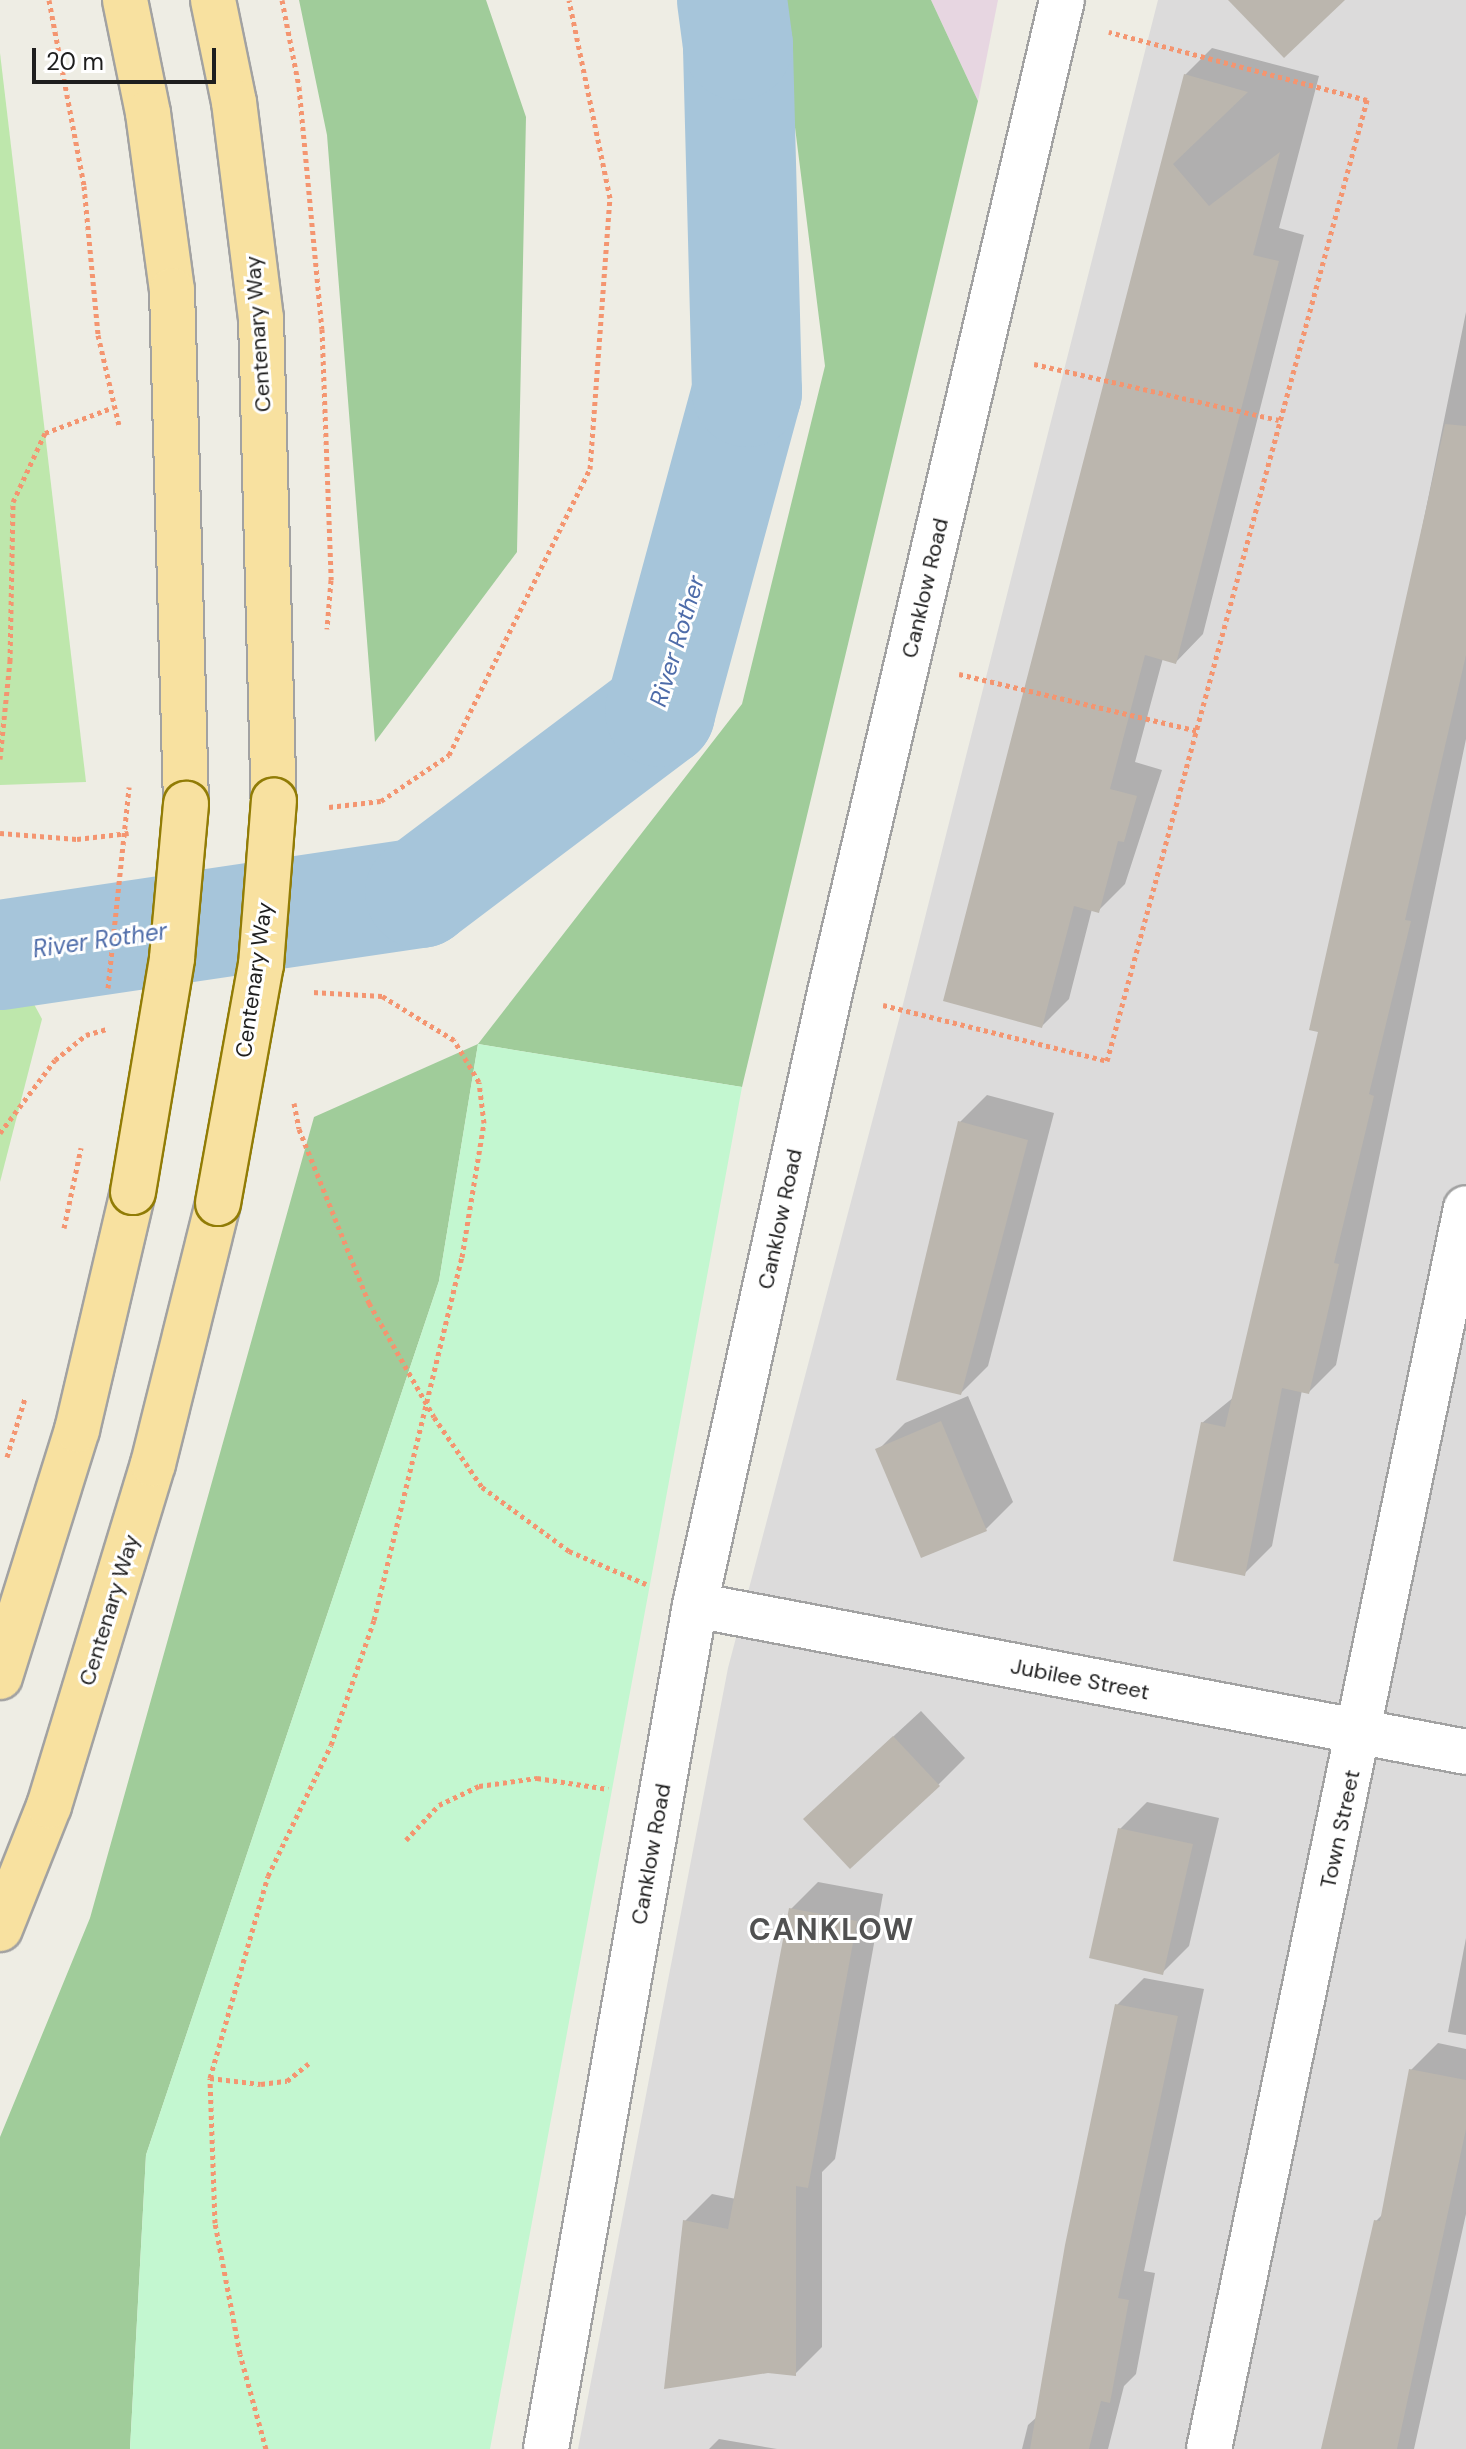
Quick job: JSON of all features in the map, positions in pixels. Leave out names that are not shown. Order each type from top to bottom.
[{"type":"main road","points":[[0,1677],[77,1430],[133,1192],[172,958],[186,804],[172,290],[148,113],[125,0]]},
{"type":"main road","name":"Centenary Way","points":[[0,1929],[49,1806],[153,1464],[218,1203],[261,965],[274,801],[261,318],[234,102],[213,0]]},
{"type":"street","name":"Canklow Road","points":[[546,2449],[695,1605],[830,992],[1060,9]]},
{"type":"street","name":"Town Street","points":[[1209,2449],[1360,1732],[1466,1208]]},
{"type":"street","name":"Jubilee Street","points":[[695,1605],[1466,1752]]},
{"type":"path","points":[[49,0],[84,186],[98,335],[122,434]]},
{"type":"path","points":[[320,808],[381,801],[449,755],[590,469],[610,198],[569,0]]},
{"type":"path","points":[[830,992],[1107,1061],[1199,731],[1279,420],[1367,100],[1060,9]]},
{"type":"path","points":[[980,351],[1279,420]]},
{"type":"path","points":[[0,759],[10,661],[13,502],[45,433],[114,407]]},
{"type":"path","points":[[907,662],[1199,731]]},
{"type":"path","points":[[107,993],[129,773]]},
{"type":"path","points":[[0,833],[77,839],[138,832]]},
{"type":"path","points":[[266,2449],[240,2354],[215,2223],[210,2078],[268,1876],[331,1745],[374,1620],[462,1257],[484,1123],[479,1082],[454,1040],[382,996],[308,992]]},
{"type":"path","points":[[102,1041],[104,1025]]},
{"type":"path","points":[[0,1133],[55,1060],[86,1035],[114,1027]]},
{"type":"path","points":[[292,1094],[299,1129],[369,1303],[425,1401],[482,1487],[569,1551],[695,1605]]},
{"type":"path","points":[[63,1234],[82,1144]]},
{"type":"path","points":[[4,1467],[29,1383]]},
{"type":"path","points":[[406,1840],[439,1805],[479,1786],[537,1778],[661,1798]]},
{"type":"path","points":[[210,2078],[261,2084],[287,2081],[309,2063]]},
{"type":"shaded area","points":[[931,0],[998,0],[978,101]]},
{"type":"shaded area","points":[[1158,0],[1466,0],[1466,2449],[578,2449],[728,1668],[901,1012]]},
{"type":"green space","points":[[299,0],[486,0],[526,117],[517,552],[375,742],[327,135]]},
{"type":"green space","points":[[779,0],[931,0],[978,101],[742,1087],[478,1044],[742,704],[825,366]]},
{"type":"green space","points":[[0,53],[45,433],[86,782],[0,785]]},
{"type":"green space","points":[[0,941],[42,1019],[0,1182]]},
{"type":"green space","points":[[478,1044],[439,1281],[146,2155],[130,2449],[0,2449],[0,2137],[90,1918],[314,1117]]},
{"type":"green space","points":[[478,1044],[742,1087],[490,2449],[130,2449],[146,2155],[439,1281]]},
{"type":"building","points":[[1228,0],[1345,0],[1284,58]]},
{"type":"building","points":[[1184,74],[1248,92],[1173,164],[1209,206],[1280,152],[1253,255],[1279,261],[1176,664],[1145,655],[1110,789],[1137,796],[1124,842],[1118,841],[1099,913],[1074,906],[1042,1028],[943,1001]]},
{"type":"building","points":[[1445,424],[1466,426],[1466,655],[1405,920],[1411,921],[1369,1094],[1374,1096],[1334,1263],[1339,1264],[1309,1394],[1282,1388],[1245,1576],[1173,1561],[1201,1422],[1225,1427],[1318,1032],[1309,1030]]},
{"type":"building","points":[[958,1121],[1028,1140],[961,1395],[896,1380]]},
{"type":"building","points":[[941,1421],[987,1531],[921,1558],[875,1449]]},
{"type":"building","points":[[893,1736],[940,1786],[850,1869],[803,1819]]},
{"type":"building","points":[[1118,1828],[1193,1844],[1163,1975],[1089,1958]]},
{"type":"building","points":[[789,1908],[857,1921],[808,2188],[796,2186],[796,2376],[768,2373],[664,2389],[683,2220],[728,2229]]},
{"type":"building","points":[[1115,2004],[1178,2016],[1118,2298],[1129,2300],[1110,2403],[1101,2401],[1089,2449],[1030,2449],[1065,2245]]},
{"type":"building","points":[[1409,2069],[1466,2080],[1466,2129],[1397,2449],[1321,2449],[1374,2220],[1380,2221]]},
{"type":"waterway","name":"River Rother","points":[[0,955],[420,893],[660,712],[747,392],[738,45],[732,0]]},
{"type":"district","name":"CANKLOW","points":[[832,1930]]}]
